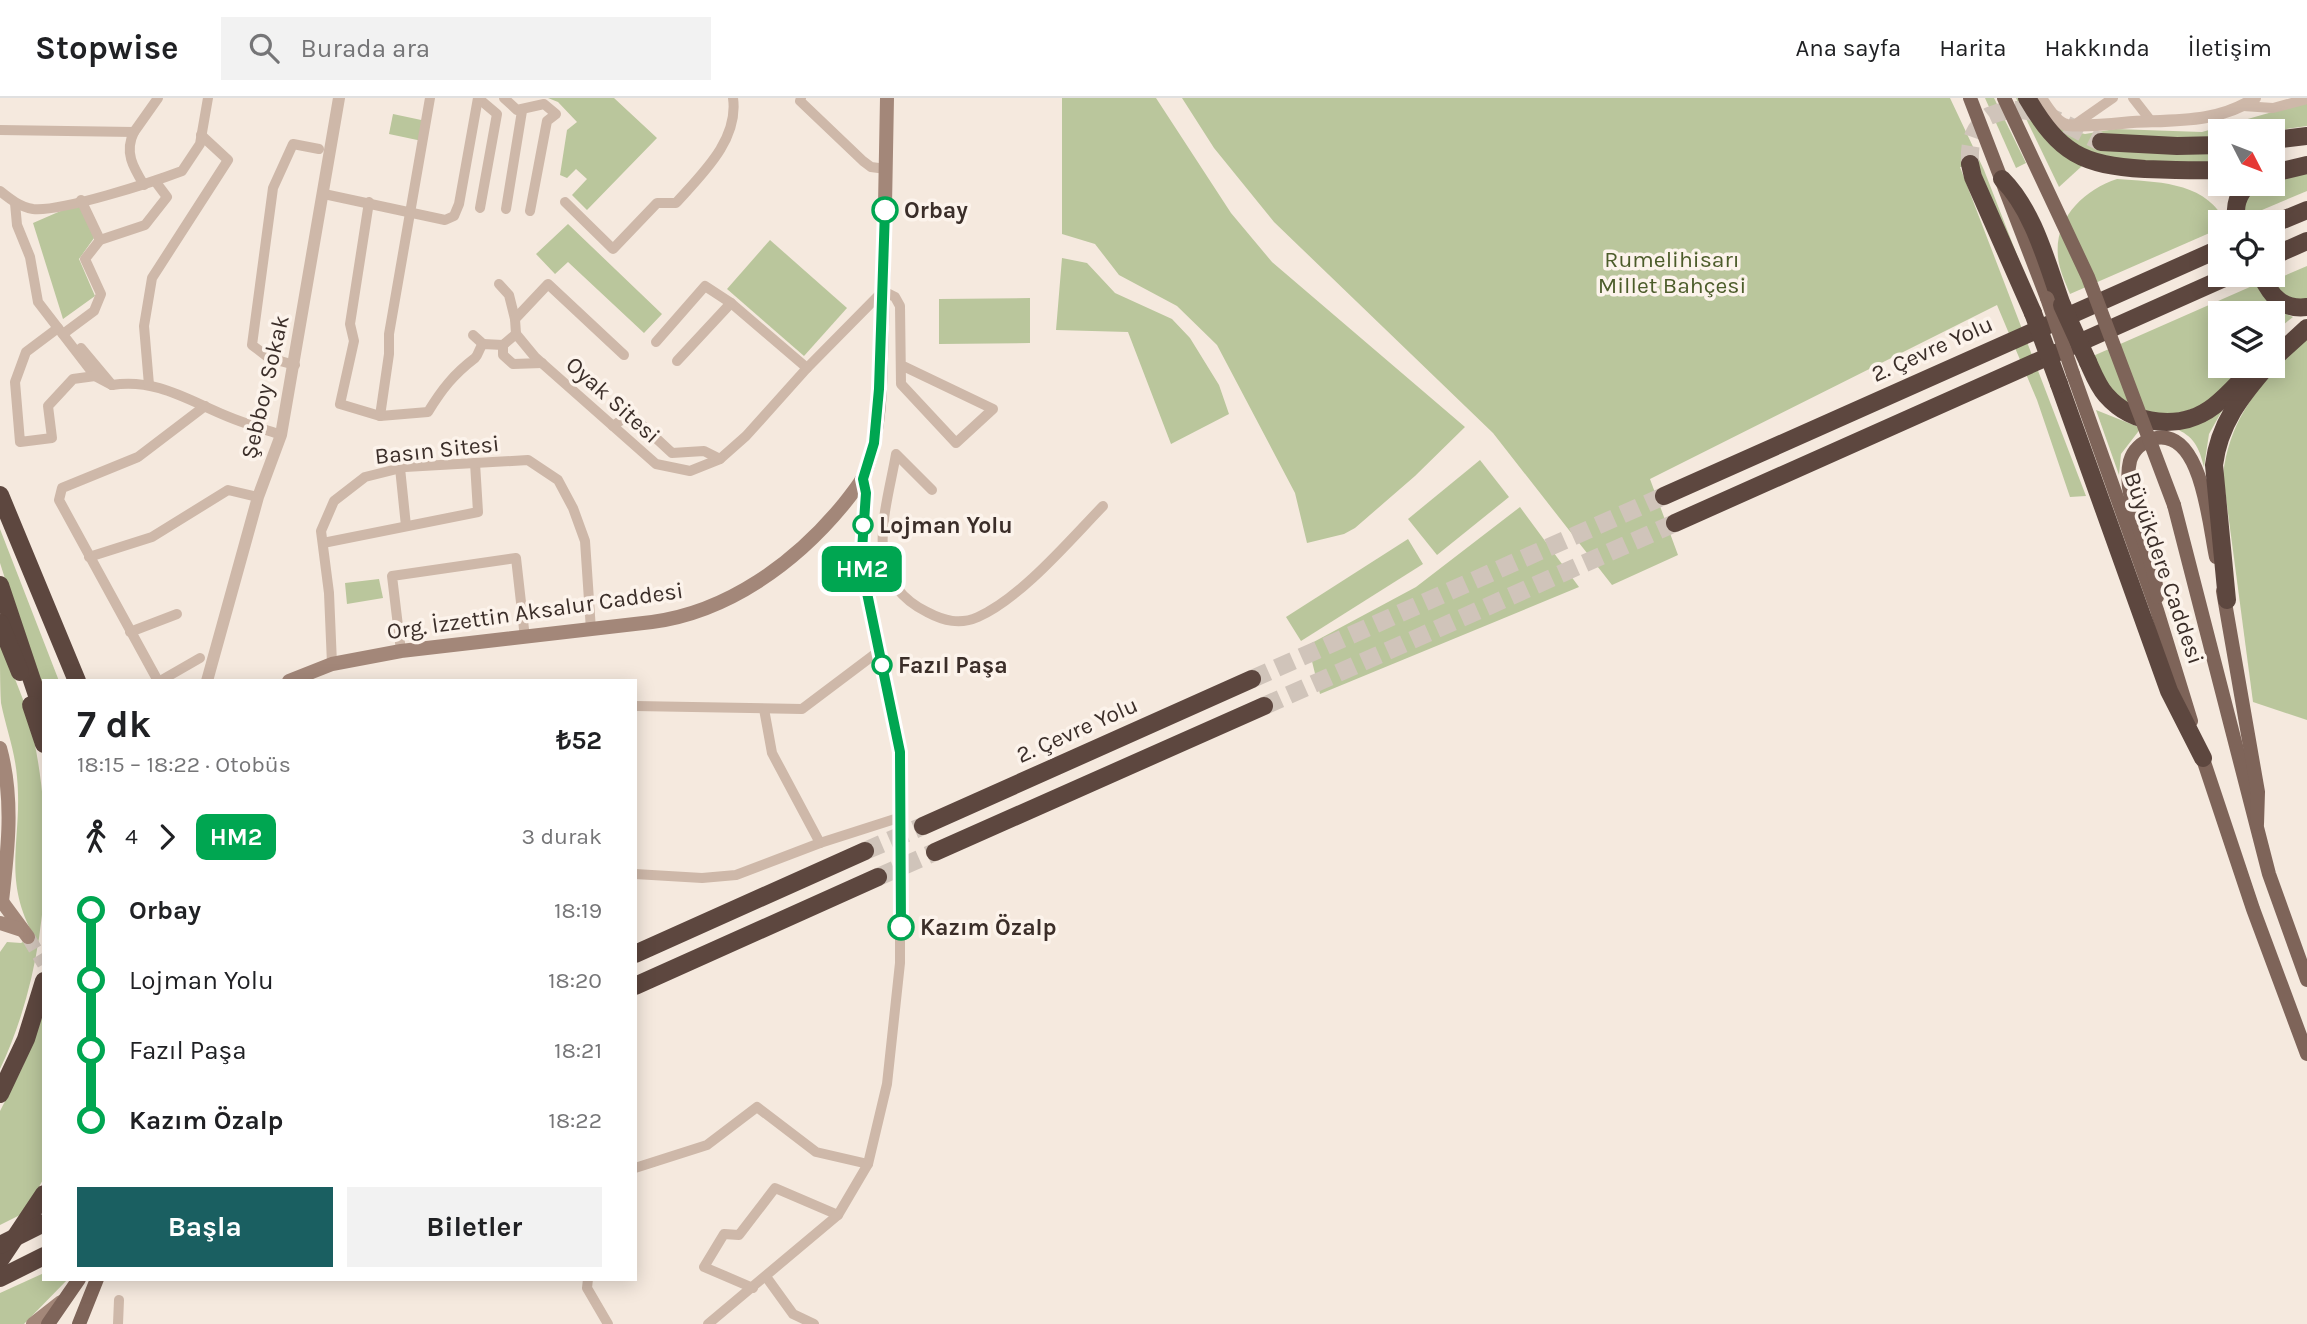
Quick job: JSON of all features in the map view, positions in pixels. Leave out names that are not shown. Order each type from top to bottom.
[{"type":"highway","points":[[2027,98],[2058,139],[2087,161],[2109,167],[2208,170]]},
{"type":"highway","points":[[2286,138],[2307,136]]},
{"type":"highway","points":[[2101,142],[2208,145]]},
{"type":"highway","points":[[2286,162],[2307,157]]},
{"type":"highway","points":[[1970,164],[1973,177],[2033,313],[2066,379],[2169,691],[2203,758]]},
{"type":"highway","points":[[2286,170],[2307,165]]},
{"type":"highway","points":[[2002,179],[2017,196],[2028,218],[2055,302],[2102,389],[2122,409],[2137,417],[2167,423],[2201,415],[2213,407],[2242,378]]},
{"type":"highway","points":[[2285,219],[2307,209]]},
{"type":"highway","points":[[2285,251],[2307,241]]},
{"type":"highway","name":"2. Çevre Yolu","points":[[1664,496],[2208,254]]},
{"type":"highway","points":[[1675,523],[2208,285]]},
{"type":"highway","points":[[2270,287],[2287,306],[2307,307]]},
{"type":"highway","points":[[2285,340],[2307,326]]},
{"type":"highway","points":[[2285,347],[2307,326]]},
{"type":"highway","points":[[2227,600],[2214,465],[2216,446],[2227,420],[2258,378]]},
{"type":"highway","points":[[0,495],[76,679]]},
{"type":"highway","points":[[0,585],[42,710]]},
{"type":"highway","points":[[0,623],[42,738]]},
{"type":"highway","name":"2. Çevre Yolu","points":[[923,826],[1252,679]]},
{"type":"highway","points":[[935,852],[1264,706]]},
{"type":"highway","points":[[637,953],[865,851]]},
{"type":"highway","points":[[637,985],[878,877]]},
{"type":"highway","points":[[0,1094],[26,1039],[42,987]]},
{"type":"highway","points":[[0,1260],[42,1197]]},
{"type":"highway","points":[[0,1245],[42,1224]]},
{"type":"highway","points":[[0,1278],[42,1257]]},
{"type":"main road","name":"Org. İzzettin Aksalur Caddesi","points":[[294,679],[332,664],[401,651],[667,620],[743,592],[794,554],[827,524],[863,479],[874,443],[883,291],[887,98]]},
{"type":"main road","points":[[1970,98],[2002,179]]},
{"type":"main road","name":"Büyükdere Caddesi","points":[[2004,98],[2088,277],[2124,366],[2174,505],[2269,874],[2307,980]]},
{"type":"main road","name":"Büyükdere Caddesi","points":[[2055,302],[2066,379],[2157,610],[2253,909],[2307,1055]]},
{"type":"main road","points":[[2157,610],[2157,580],[2132,496],[2129,474],[2130,459],[2137,448],[2157,438],[2165,438],[2182,446],[2196,467],[2227,600],[2258,792],[2257,824]]},
{"type":"main road","points":[[0,748],[7,773],[9,800],[2,902],[5,915],[0,923],[26,934],[2,902]]},
{"type":"main road","points":[[48,1324],[78,1281]]},
{"type":"main road","points":[[82,1319],[96,1281]]},
{"type":"main road","points":[[64,1299],[85,1305],[82,1319]]},
{"type":"main road","points":[[33,1324],[64,1299]]},
{"type":"street","points":[[144,185],[130,162],[130,141],[158,98]]},
{"type":"street","points":[[0,191],[15,203],[33,209],[56,209],[81,200],[144,185],[183,171],[200,144],[208,98]]},
{"type":"street","name":"Şebboy Sokak","points":[[208,679],[258,497],[281,435],[340,98]]},
{"type":"street","points":[[380,416],[389,354],[389,334],[408,212],[430,98]]},
{"type":"street","points":[[324,194],[445,220],[454,216],[461,194],[478,98]]},
{"type":"street","points":[[478,98],[497,114],[480,208]]},
{"type":"street","points":[[504,98],[522,111]]},
{"type":"street","points":[[565,202],[613,249],[657,203],[676,203],[719,155],[735,113],[733,98]]},
{"type":"street","points":[[801,98],[800,101],[863,161],[871,167],[886,169]]},
{"type":"street","points":[[2041,98],[2058,120],[2067,125],[2199,120],[2242,106],[2255,98]]},
{"type":"street","points":[[2077,123],[2113,98]]},
{"type":"street","points":[[2133,98],[2151,121]]},
{"type":"street","points":[[2242,106],[2273,108],[2307,99]]},
{"type":"street","points":[[522,111],[544,104],[555,114],[547,121],[530,211]]},
{"type":"street","points":[[506,209],[522,111]]},
{"type":"street","points":[[0,131],[134,132]]},
{"type":"street","points":[[149,385],[144,326],[152,278],[228,160],[201,135]]},
{"type":"street","points":[[295,365],[268,358],[251,345],[273,188],[280,168],[293,144],[320,149]]},
{"type":"street","points":[[95,376],[73,380],[48,406],[52,438],[20,442],[15,382],[26,352],[94,311],[101,294],[85,259],[100,240],[145,225],[167,197],[155,181]]},
{"type":"street","points":[[81,200],[100,240]]},
{"type":"street","points":[[369,202],[351,324],[354,341],[340,404],[380,416],[428,412],[446,383],[476,357],[483,344]]},
{"type":"street","points":[[15,203],[17,225],[30,257],[38,302],[112,385]]},
{"type":"street","points":[[473,335],[483,344],[503,345],[516,334],[509,295],[499,284]]},
{"type":"street","points":[[515,319],[548,284],[624,355]]},
{"type":"street","points":[[656,342],[705,286],[731,303],[807,368]]},
{"type":"street","points":[[883,291],[895,297],[900,306],[901,384],[956,443],[993,409],[901,365]]},
{"type":"street","name":"Oyak Sitesi","points":[[516,334],[542,363],[656,464],[691,471],[720,459],[746,436],[807,368],[883,291]]},
{"type":"street","points":[[677,361],[731,303]]},
{"type":"street","points":[[63,331],[95,376],[112,385],[129,382],[185,395],[205,406],[281,435]]},
{"type":"street","points":[[503,345],[503,355],[513,364],[542,363]]},
{"type":"street","points":[[158,679],[59,500],[62,488],[138,457],[205,406]]},
{"type":"street","points":[[613,426],[630,414],[672,453],[704,451],[720,459]]},
{"type":"street","points":[[932,490],[896,454],[881,537],[883,564],[891,581],[919,608],[955,622],[976,618],[1000,605],[1103,506]]},
{"type":"street","name":"Basın Sitesi","points":[[332,664],[321,531],[334,501],[365,477],[400,468],[528,460],[558,480],[573,508],[585,541],[591,629]]},
{"type":"street","points":[[323,543],[478,512],[475,463]]},
{"type":"street","points":[[400,468],[405,526]]},
{"type":"street","points":[[708,1324],[767,1278],[838,1215],[868,1164],[887,1084],[900,963],[900,752],[861,564],[866,493],[863,479]]},
{"type":"street","points":[[89,557],[152,537],[228,489],[258,497]]},
{"type":"street","points":[[401,651],[392,576],[516,558],[525,638]]},
{"type":"street","points":[[130,632],[177,614]]},
{"type":"street","points":[[637,706],[802,709],[879,651]]},
{"type":"street","points":[[163,679],[200,658]]},
{"type":"street","points":[[764,709],[772,753],[820,842]]},
{"type":"street","points":[[637,874],[702,878],[736,875],[820,842],[898,818]]},
{"type":"street","points":[[637,1167],[707,1146],[757,1107],[816,1152],[868,1164]]},
{"type":"street","points":[[754,1288],[704,1267],[724,1234],[739,1235],[775,1188],[838,1215]]},
{"type":"street","points":[[767,1278],[791,1319],[814,1324]]},
{"type":"street","points":[[588,1281],[587,1288],[608,1324]]},
{"type":"street","points":[[118,1324],[119,1300]]},
{"type":"green space","points":[[548,98],[614,98],[657,138],[587,210],[572,195],[587,179],[576,169],[567,178],[560,175],[567,130],[577,122],[558,102]]},
{"type":"green space","points":[[1062,98],[1156,98],[1231,213],[1272,262],[1465,427],[1415,476],[1355,528],[1344,534],[1307,543],[1295,493],[1217,345],[1177,306],[1119,275],[1095,244],[1062,234]]},
{"type":"green space","name":"Rumelihisarı Millet Bahçesi","points":[[1182,98],[1950,98],[1984,170],[2031,291],[1973,167],[1960,167],[2086,496],[2070,497],[2037,400],[1997,305],[1650,479],[1678,555],[1612,585],[1493,433],[1274,222],[1214,148]]},
{"type":"green space","points":[[1985,98],[1994,98],[2026,163],[2016,168]]},
{"type":"green space","points":[[2016,98],[2023,98],[2082,166],[2059,187]]},
{"type":"green space","points":[[2307,102],[2307,126],[2286,129],[2286,119],[2248,119]]},
{"type":"green space","points":[[393,114],[426,121],[422,141],[389,134]]},
{"type":"green space","points":[[2055,127],[2085,134],[2115,129],[2208,130],[2208,163],[2146,163],[2089,155]]},
{"type":"green space","points":[[2307,170],[2307,191],[2262,210],[2243,210],[2243,204],[2248,196],[2286,196],[2286,177]]},
{"type":"green space","points":[[2117,179],[2176,186],[2202,196],[2218,210],[2208,210],[2208,234],[2070,294],[2059,262],[2058,243],[2061,230],[2066,218],[2083,198]]},
{"type":"green space","points":[[79,203],[94,238],[79,259],[95,296],[63,319],[33,223]]},
{"type":"green space","points":[[568,224],[662,314],[644,333],[568,262],[555,274],[536,254]]},
{"type":"green space","points":[[770,240],[847,308],[804,356],[727,289]]},
{"type":"green space","points":[[1062,258],[1087,263],[1115,293],[1172,319],[1190,338],[1219,385],[1229,414],[1171,444],[1128,332],[1056,330]]},
{"type":"green space","points":[[2307,266],[2307,301],[2289,302],[2277,287],[2285,287],[2285,275]]},
{"type":"green space","points":[[2250,287],[2261,287],[2270,301],[2218,301]]},
{"type":"green space","points":[[1030,298],[1030,343],[939,344],[939,299]]},
{"type":"green space","points":[[2208,305],[2208,378],[2231,378],[2216,395],[2190,410],[2162,414],[2149,412],[2135,408],[2112,390],[2093,356]]},
{"type":"green space","points":[[2285,313],[2293,317],[2285,323]]},
{"type":"green space","points":[[2307,338],[2307,720],[2253,702],[2223,475],[2233,434],[2241,416],[2268,378],[2285,378],[2285,360]]},
{"type":"green space","points":[[2223,409],[2209,434],[2204,467],[2195,443],[2174,428]]},
{"type":"green space","points":[[2096,410],[2141,428],[2121,454],[2119,475]]},
{"type":"green space","points":[[1480,460],[1509,497],[1437,555],[1408,519]]},
{"type":"green space","points":[[1520,507],[1579,587],[1320,694],[1308,645],[1416,587]]},
{"type":"green space","points":[[0,529],[58,679],[42,679],[42,694],[0,563]]},
{"type":"green space","points":[[1408,539],[1423,564],[1301,641],[1286,617]]},
{"type":"green space","points":[[379,579],[383,598],[347,604],[345,583]]},
{"type":"green space","points":[[0,643],[29,718],[38,761],[42,796],[42,914],[30,985],[17,1028],[0,1069],[0,952],[7,942],[21,943],[34,936],[18,895],[15,858],[17,777],[1,703]]},
{"type":"green space","points":[[42,1010],[42,1182],[24,1213],[0,1225],[0,1111],[23,1066]]},
{"type":"green space","points":[[42,1274],[42,1281],[66,1281],[24,1324],[0,1324],[0,1293]]},
{"type":"tunnel","points":[[1970,164],[1971,143],[1975,132],[1989,116],[2004,111],[2018,110],[2046,116],[2101,142]]},
{"type":"tunnel","points":[[1252,679],[1664,496]]},
{"type":"tunnel","points":[[1264,706],[1675,523]]},
{"type":"tunnel","points":[[865,851],[923,826]]},
{"type":"tunnel","points":[[878,877],[935,852]]},
{"type":"tunnel","points":[[28,937],[42,961]]},
{"type":"bus line","name":"HM2","points":[[885,210],[879,389],[874,443],[863,479],[866,493],[861,564],[900,752],[898,818],[901,927]]},
{"type":"place","name":"Orbay","points":[[885,210]]},
{"type":"place","name":"Lojman Yolu","points":[[863,525]]},
{"type":"place","name":"Fazıl Paşa","points":[[882,665]]},
{"type":"place","name":"Kazım Özalp","points":[[901,927]]}]
